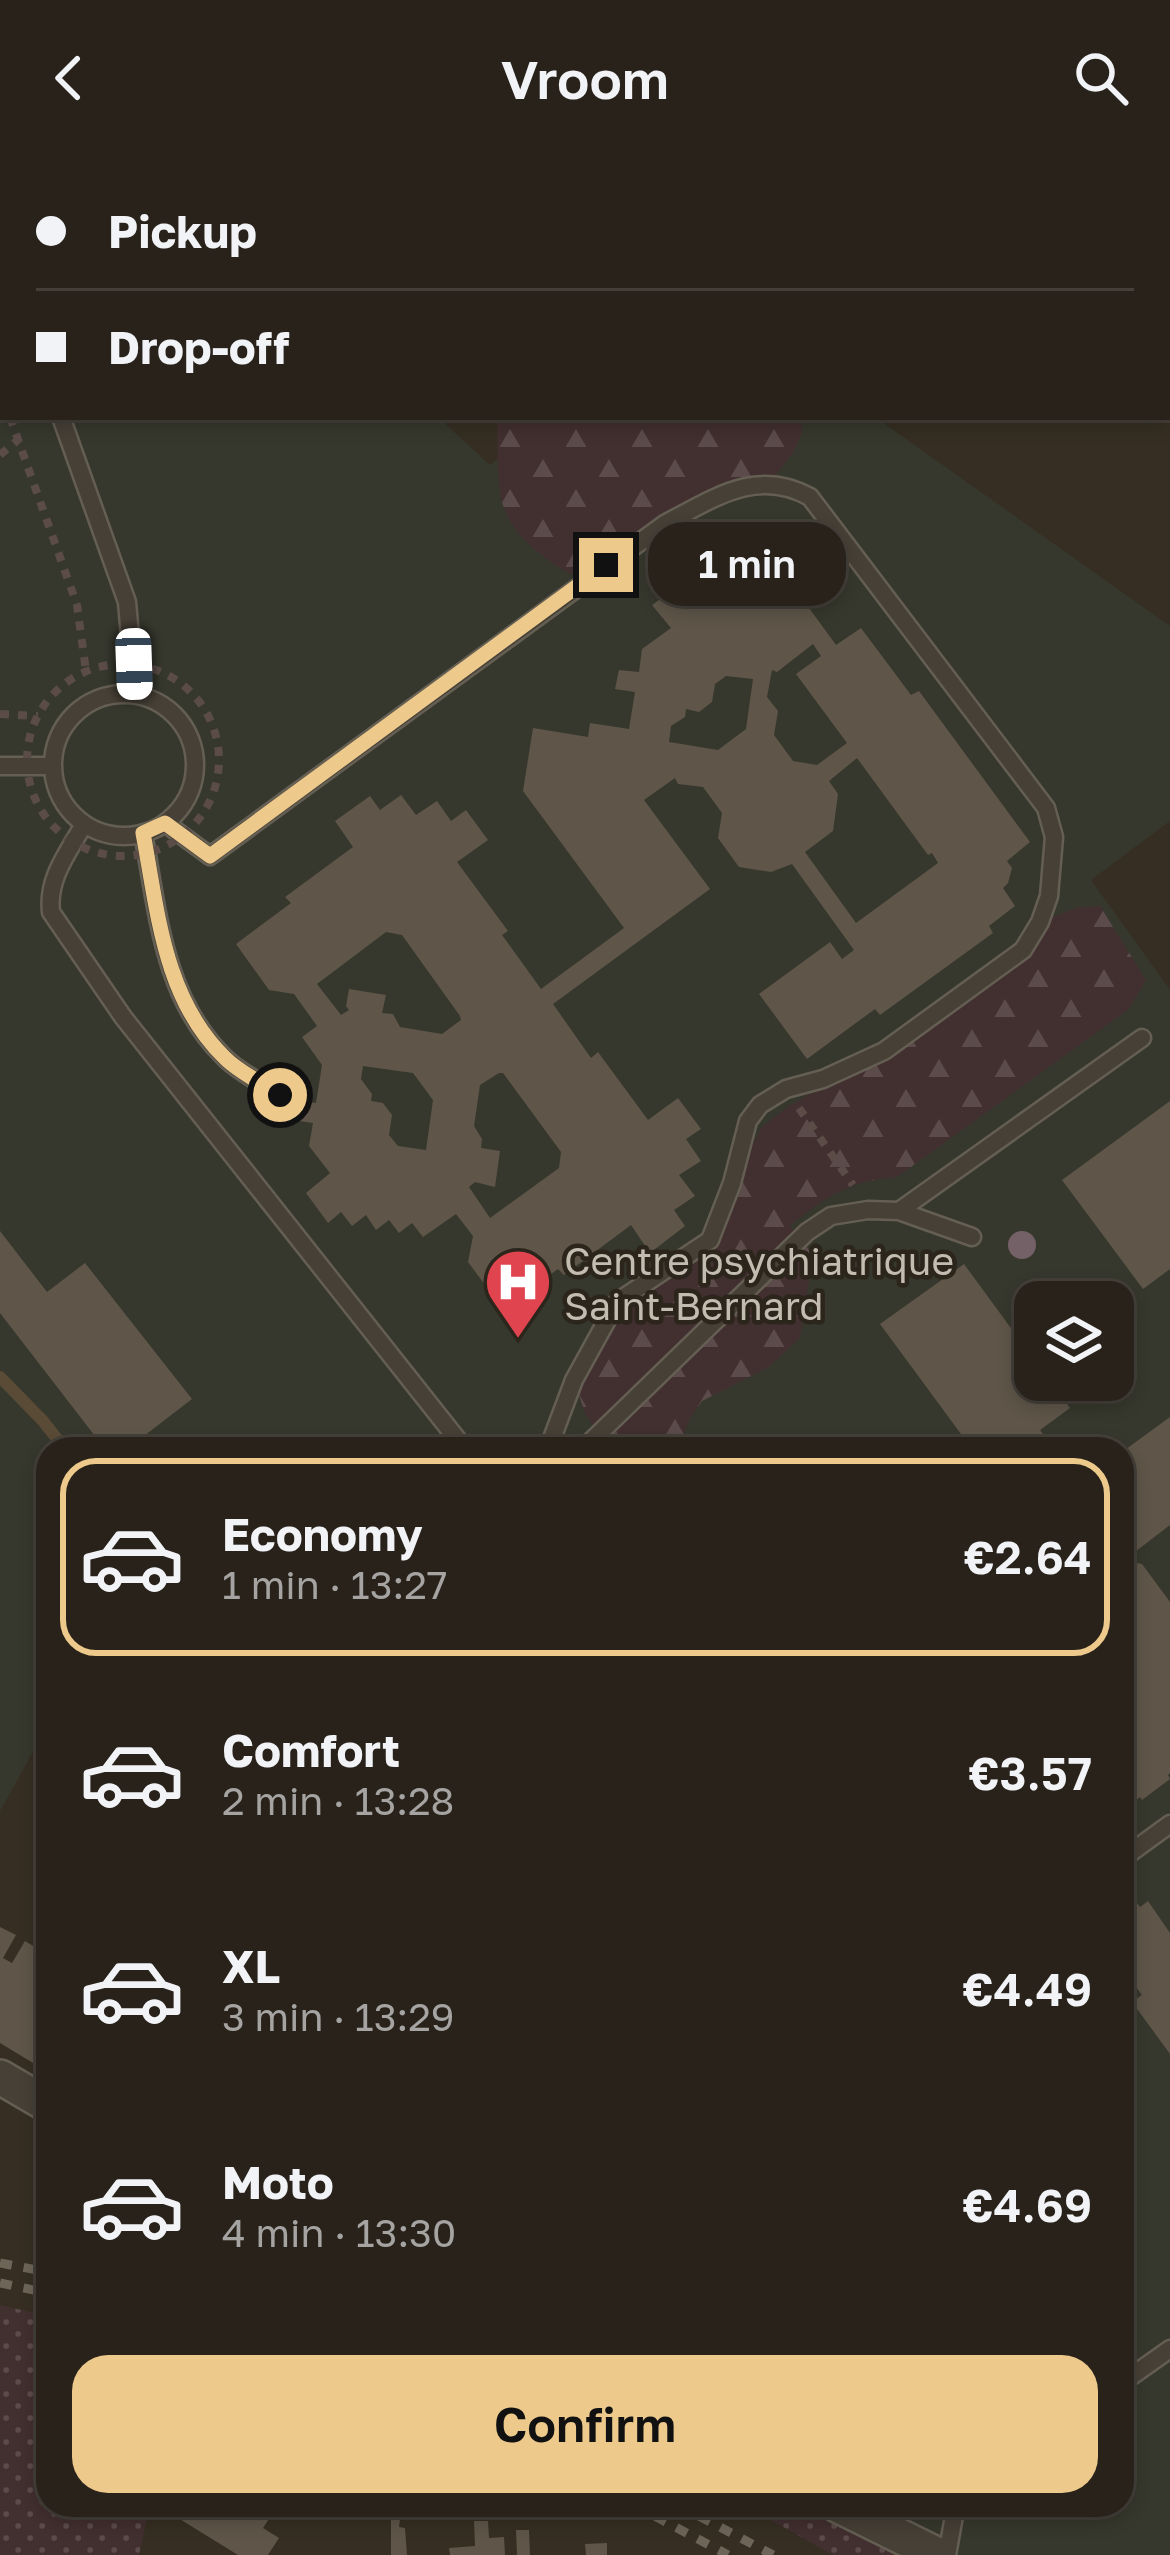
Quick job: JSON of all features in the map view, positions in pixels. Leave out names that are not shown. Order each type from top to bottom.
[{"type":"street","points":[[0,2077],[36,2098]]},
{"type":"street","points":[[861,2517],[938,2555]]},
{"type":"lane","points":[[62,420],[127,602],[135,695]]},
{"type":"lane","points":[[165,823],[210,856],[665,523],[744,486],[769,483],[792,487],[810,497],[1046,808],[1054,836],[1049,896],[1023,950],[884,1051],[823,1079],[786,1089],[760,1105],[748,1120],[732,1184],[710,1240],[617,1302],[574,1380],[553,1437]]},
{"type":"lane","points":[[135,695],[173,714],[186,732],[193,751],[190,790],[165,823],[143,833],[103,833],[68,809],[56,788],[55,745],[78,711],[95,700],[135,695]]},
{"type":"lane","points":[[0,766],[52,766]]},
{"type":"lane","points":[[84,824],[52,879],[51,912],[123,1017],[456,1437]]},
{"type":"lane","points":[[143,833],[165,956],[184,1002],[228,1062],[280,1095]]},
{"type":"lane","points":[[899,1211],[1142,1038]]},
{"type":"lane","points":[[596,1437],[808,1232],[832,1216],[899,1211],[971,1238]]},
{"type":"lane","points":[[1134,1850],[1170,1824]]},
{"type":"lane","points":[[1134,2375],[1170,2349]]},
{"type":"lane","points":[[947,2555],[954,2517]]},
{"type":"path","points":[[11,420],[77,604],[86,671]]},
{"type":"path","points":[[0,455],[19,439]]},
{"type":"path","points":[[134,664],[164,673],[189,689],[208,716],[218,742],[219,773],[211,802],[193,827],[169,846],[140,856],[109,856],[56,829],[38,804],[28,775],[28,745],[38,716],[58,689],[86,671],[134,664]]},
{"type":"path","points":[[0,714],[38,716]]},
{"type":"path","points":[[786,1089],[854,1185]]},
{"type":"shaded area","name":"Centre psychiatrique Saint-Bernard","points":[[0,420],[441,420],[490,465],[499,458],[497,420],[879,420],[1170,626],[1170,821],[1091,880],[1170,990],[1170,2555],[938,2555],[861,2517],[1134,2517],[1134,1437],[36,1437],[36,1746],[0,1811]]},
{"type":"green space","points":[[497,420],[801,420],[793,452],[769,483],[744,486],[606,565],[570,574],[514,527],[499,486]]},
{"type":"green space","points":[[1100,906],[1146,980],[1129,1009],[897,1177],[839,1192],[790,1226],[813,1255],[800,1338],[769,1367],[702,1401],[683,1437],[593,1437],[597,1432],[574,1380],[617,1302],[710,1240],[732,1183],[762,1127],[884,1051],[1023,950],[1040,922],[1076,908]]},
{"type":"green space","points":[[0,2305],[36,2313],[36,2517],[147,2517],[139,2555],[0,2555]]},
{"type":"green space","points":[[765,2517],[861,2517],[938,2555],[833,2555]]},
{"type":"building","points":[[683,583],[693,596],[707,586],[717,600],[730,589],[740,604],[755,593],[764,607],[793,586],[836,645],[861,628],[911,695],[919,691],[1030,842],[1007,861],[1012,868],[1003,888],[1015,906],[989,926],[993,933],[880,1015],[875,1009],[807,1059],[759,994],[830,942],[842,959],[854,950],[792,864],[771,872],[739,867],[718,838],[722,813],[703,787],[678,784],[675,778],[644,800],[710,889],[553,1004],[591,1058],[598,1052],[648,1120],[678,1098],[701,1129],[686,1139],[701,1161],[679,1175],[695,1196],[674,1210],[685,1226],[650,1253],[631,1225],[564,1275],[558,1269],[503,1309],[468,1262],[473,1236],[456,1214],[423,1237],[412,1223],[399,1233],[389,1220],[376,1230],[366,1215],[352,1226],[341,1212],[328,1223],[306,1193],[330,1173],[309,1146],[313,1123],[293,1120],[296,1100],[316,1103],[322,1065],[302,1037],[317,1026],[294,994],[269,990],[236,944],[291,903],[285,897],[353,847],[335,821],[370,796],[380,810],[401,795],[416,815],[437,801],[451,821],[466,810],[488,840],[457,862],[508,931],[502,935],[541,989],[624,928],[523,791],[533,728],[588,737],[590,723],[629,729],[635,692],[615,689],[619,670],[639,672],[642,649],[671,628],[652,605]],"holes":[[[813,644],[821,656],[796,674],[847,743],[817,765],[793,761],[774,735],[778,711],[767,697],[772,670],[777,672]],[[726,676],[753,679],[746,729],[718,750],[669,742],[671,726],[685,717],[686,709],[699,712],[712,702],[715,684]],[[857,758],[938,863],[856,923],[805,852],[833,831],[838,794],[829,781]],[[386,932],[402,935],[461,1020],[442,1034],[400,1027],[393,1014],[382,1013],[386,995],[349,989],[349,1010],[341,1015],[317,984]],[[363,1066],[413,1073],[433,1100],[426,1150],[398,1146],[389,1135],[392,1115],[383,1103],[371,1101],[372,1094],[361,1079]],[[503,1073],[561,1152],[559,1168],[490,1218],[469,1187],[475,1182],[495,1187],[500,1151],[481,1148],[482,1139],[474,1126],[480,1085]]]},
{"type":"building","points":[[1170,1101],[1170,1269],[1143,1289],[1062,1180]]},
{"type":"building","points":[[0,1231],[47,1292],[85,1263],[192,1399],[143,1437],[96,1437],[0,1313]]},
{"type":"building","points":[[964,1264],[1014,1332],[1014,1401],[1065,1401],[1070,1408],[1040,1430],[1045,1437],[963,1437],[880,1324]]},
{"type":"building","points":[[1170,1417],[1170,1525],[1134,1553],[1134,1443]]},
{"type":"building","points":[[1134,1562],[1142,1564],[1170,1602],[1170,1779],[1142,1800],[1134,1802]]},
{"type":"building","points":[[1148,1901],[1170,1933],[1170,2054],[1134,2005],[1142,1995],[1134,1984],[1134,1903],[1140,1907]]},
{"type":"building","points":[[0,1927],[16,1935],[3,1958],[12,1963],[25,1941],[36,1948],[36,2065],[0,2043]]},
{"type":"building","points":[[176,2517],[270,2517],[263,2528],[279,2538],[268,2555],[238,2555]]},
{"type":"building","points":[[400,2517],[407,2555],[391,2555],[391,2519]]},
{"type":"building","points":[[474,2521],[488,2521],[489,2538],[504,2537],[505,2555],[450,2555],[449,2548],[475,2546]]},
{"type":"building","points":[[516,2530],[529,2530],[530,2555],[517,2555]]},
{"type":"building","points":[[607,2543],[607,2555],[586,2555],[585,2544]]},
{"type":"waterway","points":[[0,1377],[56,1437]]},
{"type":"railway","points":[[0,2263],[36,2270]]},
{"type":"railway","points":[[0,2283],[36,2290]]},
{"type":"railway","points":[[657,2517],[728,2555]]},
{"type":"railway","points":[[701,2517],[773,2555]]},
{"type":"place","name":"Centre psychiatrique Saint-Bernard","points":[[518,1341]]},
{"type":"route","points":[[280,1095],[228,1062],[184,1002],[165,956],[143,833],[165,823],[210,856],[606,565]]}]
